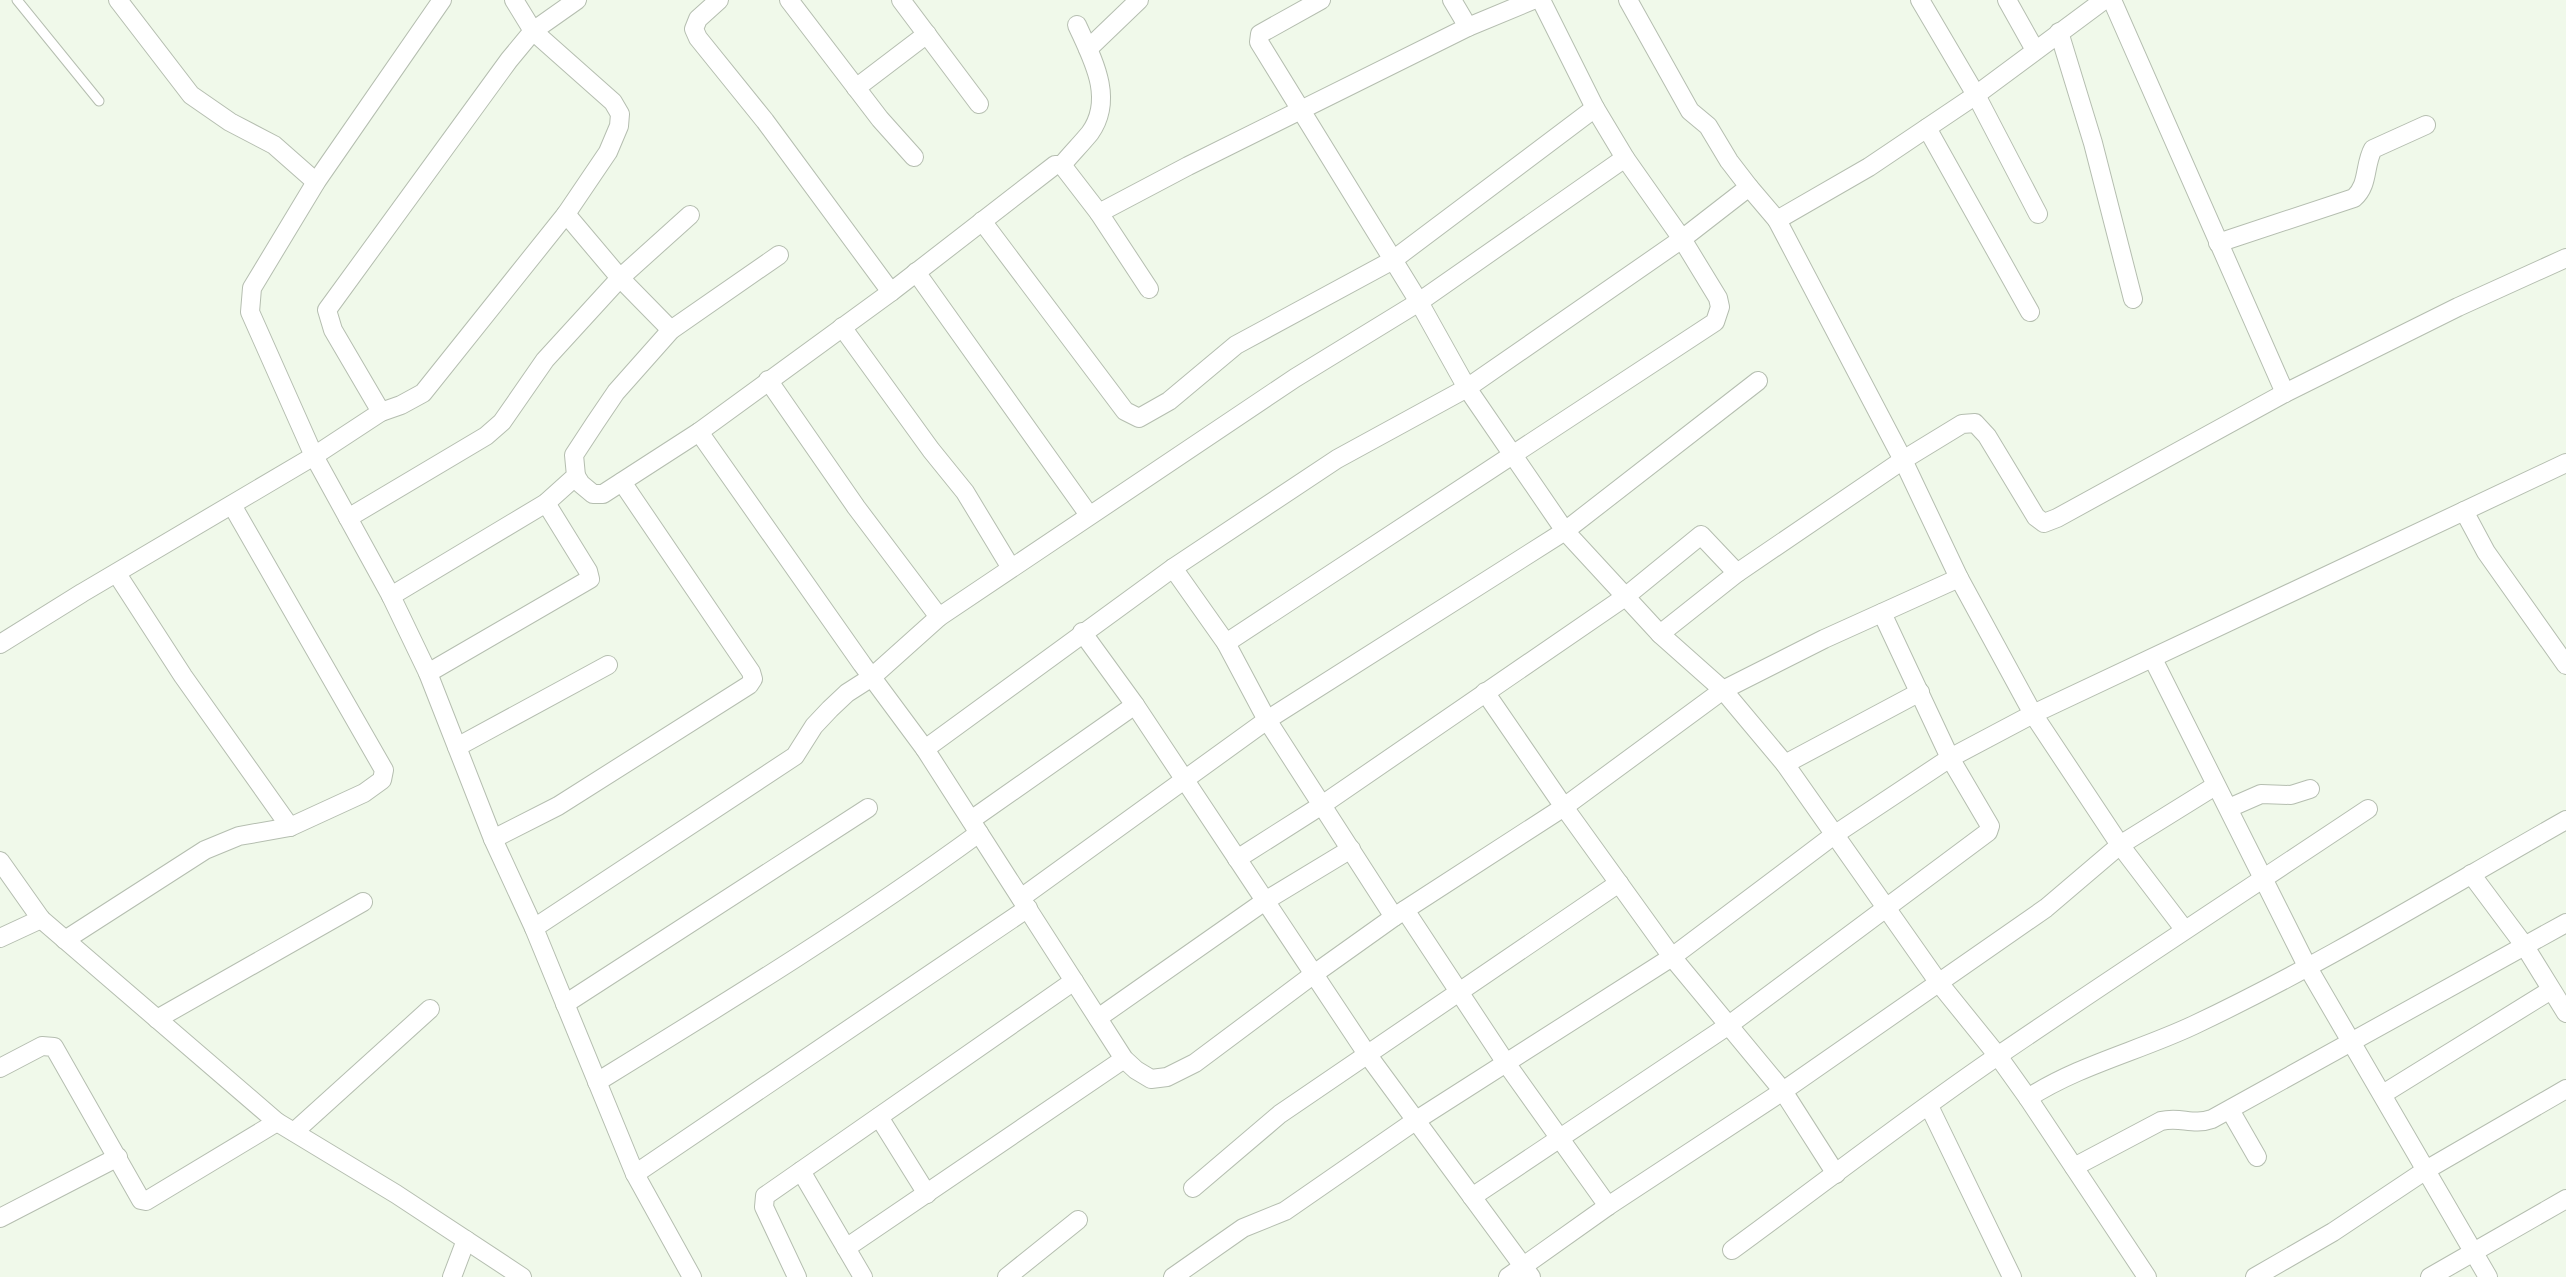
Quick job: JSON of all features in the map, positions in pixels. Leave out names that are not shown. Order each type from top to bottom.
[{"type":"street","points":[[118,0],[191,95],[230,122],[274,145],[316,182]]},
{"type":"street","points":[[442,0],[316,182],[252,288],[250,312],[314,456],[391,596],[428,673],[493,839],[534,928],[635,1174],[692,1277]]},
{"type":"street","points":[[0,644],[314,456],[381,412],[402,405],[422,393],[566,214],[608,152],[619,126],[620,114],[613,102],[533,32],[514,0]]},
{"type":"street","points":[[381,412],[333,330],[327,310],[509,60],[533,32],[577,0]]},
{"type":"street","points":[[719,0],[698,19],[694,29],[698,38],[765,121],[890,292]]},
{"type":"street","points":[[789,0],[856,88],[914,157]]},
{"type":"street","points":[[901,0],[979,104]]},
{"type":"street","points":[[1088,49],[1139,0]]},
{"type":"street","points":[[1321,0],[1260,34],[1259,42],[1419,302],[1467,388],[1565,531],[1660,634],[1723,690],[1785,764],[1939,983],[1998,1056],[2028,1098],[2147,1277]]},
{"type":"street","points":[[1452,0],[1468,27]]},
{"type":"street","points":[[1099,213],[1468,27],[1533,0]]},
{"type":"street","points":[[1226,643],[1715,322],[1720,307],[1718,298],[1682,239],[1625,158],[1595,108],[1541,0]]},
{"type":"street","points":[[1628,0],[1690,111],[1708,126],[1729,161],[1777,220],[1903,460],[1959,578],[2033,714],[2120,845],[2184,929]]},
{"type":"street","points":[[1920,0],[1976,95],[2038,214]]},
{"type":"street","points":[[2007,0],[2035,50]]},
{"type":"street","points":[[1777,220],[1869,167],[1927,128],[1976,95],[2104,0]]},
{"type":"street","points":[[2112,0],[2285,393]]},
{"type":"street","points":[[779,255],[671,330],[616,392],[574,455],[576,476],[594,494],[604,494],[699,432],[890,292],[1055,165],[1062,165],[1091,131],[1102,104],[1102,91],[1088,49],[1077,25]]},
{"type":"street","points":[[2060,32],[2093,143],[2133,298]]},
{"type":"street","points":[[856,88],[926,34]]},
{"type":"street","points":[[982,221],[1125,411],[1139,418],[1169,401],[1236,345],[1393,260],[1595,108]]},
{"type":"street","points":[[2218,243],[2354,198],[2362,192],[2373,149],[2426,125]]},
{"type":"street","points":[[1927,128],[2030,312]]},
{"type":"street","points":[[534,928],[796,756],[806,737],[824,715],[847,693],[872,677],[939,617],[1295,378],[1419,302],[1625,158]]},
{"type":"street","points":[[1062,165],[1099,213],[1149,289]]},
{"type":"street","points":[[925,749],[1082,632],[1173,568],[1337,459],[1467,388],[1682,239],[1749,187]]},
{"type":"street","points":[[566,214],[620,278],[671,330]]},
{"type":"street","points":[[348,518],[486,436],[502,422],[545,360],[620,278],[690,215]]},
{"type":"street","points":[[1660,634],[1737,573],[1903,460],[1962,424],[1975,423],[1987,436],[2036,517],[2044,523],[2057,518],[2285,393],[2458,307],[2566,258]]},
{"type":"street","points":[[916,272],[1090,515]]},
{"type":"street","points":[[842,327],[931,450],[965,492],[1010,568]]},
{"type":"street","points":[[768,380],[856,507],[939,617]]},
{"type":"street","points":[[635,1174],[1024,903],[1266,720],[1565,531],[1758,381]]},
{"type":"street","points":[[699,432],[925,749],[1124,1059],[1136,1070],[1151,1079],[1167,1077],[1195,1063],[1314,974],[1399,914],[1564,807],[1723,690],[1882,612],[1959,578]]},
{"type":"street","points":[[1173,1277],[1243,1228],[1285,1211],[1298,1203],[1415,1121],[1672,957],[1834,836],[1950,758],[2033,714],[2153,659],[2566,462]]},
{"type":"street","points":[[391,596],[546,502],[576,476]]},
{"type":"street","points":[[493,839],[558,806],[749,684],[753,679],[751,672],[622,482]]},
{"type":"street","points":[[428,673],[590,579],[588,571],[546,502]]},
{"type":"street","points":[[65,940],[205,850],[239,836],[290,827],[364,792],[382,780],[384,770],[232,505]]},
{"type":"street","points":[[2464,511],[2506,581],[2566,665]]},
{"type":"street","points":[[1236,858],[1322,805],[1626,597],[1702,535],[1737,573]]},
{"type":"street","points":[[1173,568],[1226,643],[1266,720],[1350,849],[1460,992],[1506,1063],[1608,1206]]},
{"type":"street","points":[[116,574],[183,676],[290,827]]},
{"type":"street","points":[[1472,1198],[1559,1137],[1729,1025],[1988,832],[1990,826],[1950,758],[1882,612]]},
{"type":"street","points":[[1082,632],[1135,705],[1367,1054],[1527,1271]]},
{"type":"street","points":[[2153,659],[2215,786],[2229,808],[2262,880],[2307,966],[2353,1042],[2488,1277]]},
{"type":"street","points":[[457,747],[608,665]]},
{"type":"street","points":[[1485,692],[1564,807],[1672,957],[1783,1091],[1836,1174]]},
{"type":"street","points":[[1785,764],[1920,692]]},
{"type":"street","points":[[597,1082],[756,985],[916,879],[975,827],[1135,705]]},
{"type":"street","points":[[1508,1277],[1527,1271],[1608,1206],[1783,1091],[2046,908],[2120,845],[2215,786]]},
{"type":"street","points":[[2229,808],[2261,794],[2291,795],[2310,790]]},
{"type":"street","points":[[565,1004],[868,808]]},
{"type":"street","points":[[1732,1250],[1998,1056],[2110,982],[2184,929],[2262,880],[2368,809]]},
{"type":"street","points":[[2028,1098],[2055,1081],[2194,1025],[2307,966],[2566,820]]},
{"type":"street","points":[[1098,1018],[1265,901],[1350,849]]},
{"type":"street","points":[[0,861],[41,919],[277,1122],[396,1194],[522,1277]]},
{"type":"street","points":[[2471,874],[2524,945],[2566,1013]]},
{"type":"street","points":[[1193,1188],[1280,1114],[1618,883]]},
{"type":"street","points":[[157,1019],[363,902]]},
{"type":"street","points":[[0,938],[41,919]]},
{"type":"street","points":[[2074,1167],[2161,1121],[2173,1118],[2198,1124],[2230,1110],[2566,923]]},
{"type":"street","points":[[798,1277],[763,1201],[766,1196],[1074,982]]},
{"type":"street","points":[[2383,1094],[2552,990]]},
{"type":"street","points":[[294,1132],[430,1010]]},
{"type":"street","points":[[0,1068],[42,1046],[54,1047],[141,1200],[146,1201],[277,1122]]},
{"type":"street","points":[[846,1248],[1124,1059]]},
{"type":"street","points":[[2255,1277],[2333,1232],[2426,1170],[2566,1089]]},
{"type":"street","points":[[1929,1106],[2012,1277]]},
{"type":"street","points":[[2230,1110],[2257,1157]]},
{"type":"street","points":[[879,1117],[927,1194]]},
{"type":"street","points":[[0,1218],[118,1157]]},
{"type":"street","points":[[801,1171],[863,1277]]},
{"type":"street","points":[[2430,1277],[2566,1199]]},
{"type":"street","points":[[1007,1277],[1078,1220]]},
{"type":"street","points":[[452,1277],[466,1240]]},
{"type":"lane","points":[[17,0],[99,101]]}]
